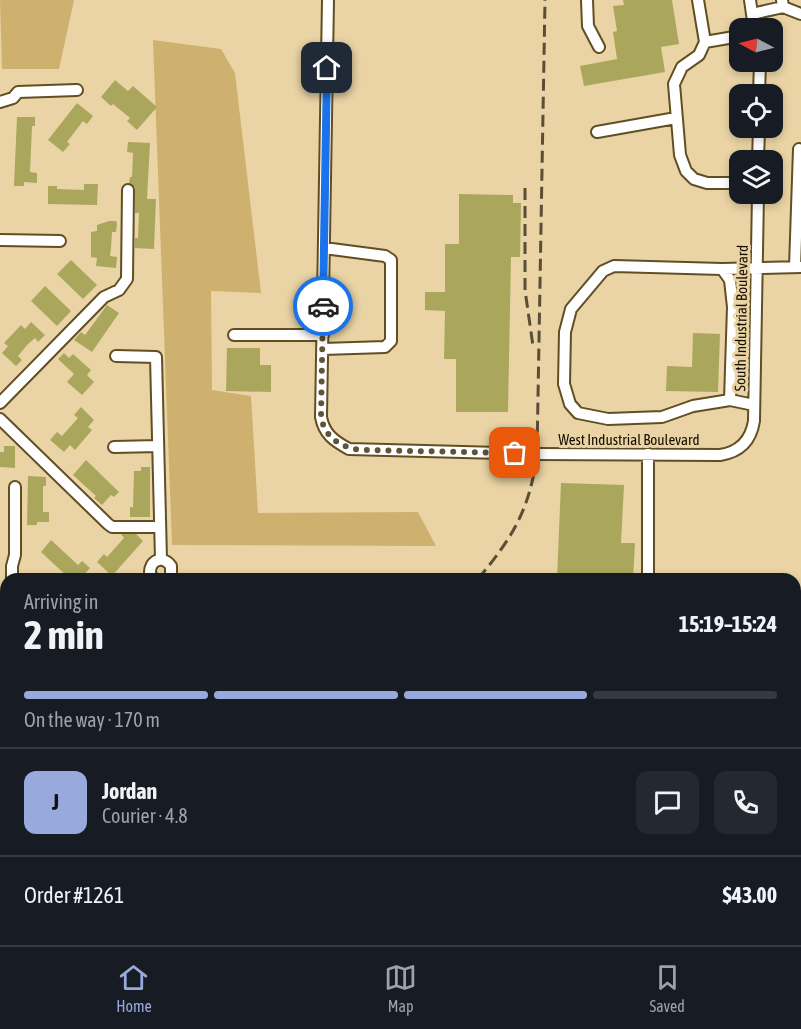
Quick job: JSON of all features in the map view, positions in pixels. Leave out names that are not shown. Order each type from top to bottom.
[{"type":"street","points":[[324,248],[385,255],[391,260],[391,341],[385,347],[322,349],[328,0]]},
{"type":"street","points":[[587,0],[588,26],[599,47]]},
{"type":"street","points":[[698,0],[705,42],[699,55],[682,67],[674,84],[680,155],[686,171],[694,179],[707,183],[729,183]]},
{"type":"street","points":[[750,0],[753,18]]},
{"type":"street","points":[[752,14],[782,3],[801,14]]},
{"type":"street","points":[[705,42],[729,38]]},
{"type":"street","points":[[3,102],[13,98],[18,92],[77,90]]},
{"type":"street","points":[[597,132],[676,118]]},
{"type":"street","points":[[754,405],[730,400],[693,406],[662,417],[608,419],[578,412],[570,404],[564,384],[565,332],[571,309],[603,271],[614,266],[798,267],[799,149]]},
{"type":"street","points":[[0,403],[104,297],[119,290],[127,279],[128,190]]},
{"type":"street","name":"South Industrial Boulevard","points":[[747,441],[753,431],[758,204]]},
{"type":"street","points":[[0,240],[60,241]]},
{"type":"street","points":[[722,268],[730,280],[733,307],[730,400]]},
{"type":"street","points":[[234,335],[323,335]]},
{"type":"street","name":"West Industrial Boulevard","points":[[322,349],[321,417],[325,431],[335,441],[349,449],[730,454],[747,441]]},
{"type":"street","points":[[116,356],[156,357],[158,527],[161,560]]},
{"type":"street","points":[[0,419],[112,527],[158,527]]},
{"type":"street","points":[[114,447],[158,446]]},
{"type":"street","points":[[648,454],[648,573]]},
{"type":"street","points":[[13,573],[15,487]]},
{"type":"street","points":[[150,573],[150,567],[155,561],[161,560],[168,562],[171,566],[171,573]]},
{"type":"shaded area","points":[[0,0],[74,0],[59,69],[2,69]]},
{"type":"shaded area","points":[[153,40],[221,49],[235,73],[261,293],[211,291],[212,390],[251,396],[258,513],[418,512],[436,546],[172,545]]},
{"type":"building","points":[[623,0],[672,0],[679,44],[661,47],[665,72],[584,86],[580,66],[617,59],[613,32],[617,31],[613,6],[624,5]]},
{"type":"building","points":[[115,80],[128,91],[133,86],[157,107],[137,130],[127,121],[130,118],[101,97]]},
{"type":"building","points":[[77,103],[93,116],[87,124],[83,121],[67,142],[70,144],[63,152],[48,140]]},
{"type":"building","points":[[17,117],[35,117],[35,126],[32,126],[30,172],[37,173],[37,183],[24,182],[24,186],[14,186]]},
{"type":"building","points":[[128,142],[150,143],[147,199],[156,199],[154,249],[135,248],[135,238],[138,238],[139,213],[135,213],[135,187],[129,183],[132,177],[133,153],[127,152]]},
{"type":"building","points":[[84,184],[98,184],[97,205],[48,204],[48,186],[57,186],[57,189],[84,190]]},
{"type":"building","points":[[459,194],[513,195],[513,203],[521,203],[520,257],[511,257],[508,412],[456,412],[456,359],[444,359],[445,311],[425,310],[425,292],[445,292],[445,244],[459,244]]},
{"type":"building","points":[[116,221],[117,224],[116,232],[112,232],[110,256],[117,257],[116,268],[96,266],[97,258],[91,257],[91,232],[97,231],[97,225]]},
{"type":"building","points":[[71,260],[97,285],[83,299],[57,274]]},
{"type":"building","points":[[45,286],[71,311],[57,326],[31,301]]},
{"type":"building","points":[[107,305],[119,313],[92,352],[74,340],[81,332],[85,335]]},
{"type":"building","points":[[31,322],[45,335],[38,342],[35,338],[28,344],[18,356],[22,360],[16,366],[2,353],[8,346],[4,343],[21,325],[25,329]]},
{"type":"building","points":[[693,333],[720,334],[718,392],[666,391],[667,366],[692,367]]},
{"type":"building","points":[[227,348],[260,348],[260,365],[271,365],[271,392],[226,391]]},
{"type":"building","points":[[64,353],[69,358],[73,354],[91,370],[87,375],[94,382],[82,395],[67,382],[74,374],[58,359]]},
{"type":"building","points":[[81,407],[94,420],[88,427],[92,430],[75,450],[70,445],[64,452],[50,440],[57,432],[62,436],[78,418],[74,415]]},
{"type":"building","points":[[4,446],[15,446],[15,468],[0,467],[0,452],[4,452]]},
{"type":"building","points":[[86,460],[119,492],[114,497],[111,495],[102,505],[94,498],[96,496],[73,475]]},
{"type":"building","points":[[141,467],[150,467],[150,517],[130,517],[130,507],[133,507],[134,471],[141,471]]},
{"type":"building","points":[[28,476],[46,477],[46,486],[43,486],[43,512],[49,512],[49,522],[27,525]]},
{"type":"building","points":[[561,483],[624,485],[621,543],[635,543],[633,573],[557,573]]},
{"type":"building","points":[[121,534],[136,534],[143,541],[115,573],[109,573],[97,562],[104,554],[107,557],[124,538]]},
{"type":"building","points":[[51,540],[78,565],[82,561],[90,568],[85,573],[64,573],[41,552]]},
{"type":"railway","points":[[483,573],[518,521],[530,491],[537,454],[545,0]]},
{"type":"railway","points":[[525,188],[525,290],[533,346]]},
{"type":"way so far","points":[[323,306],[321,417],[325,431],[335,441],[349,449],[362,450],[515,453]]},
{"type":"route","points":[[323,306],[327,68]]}]
